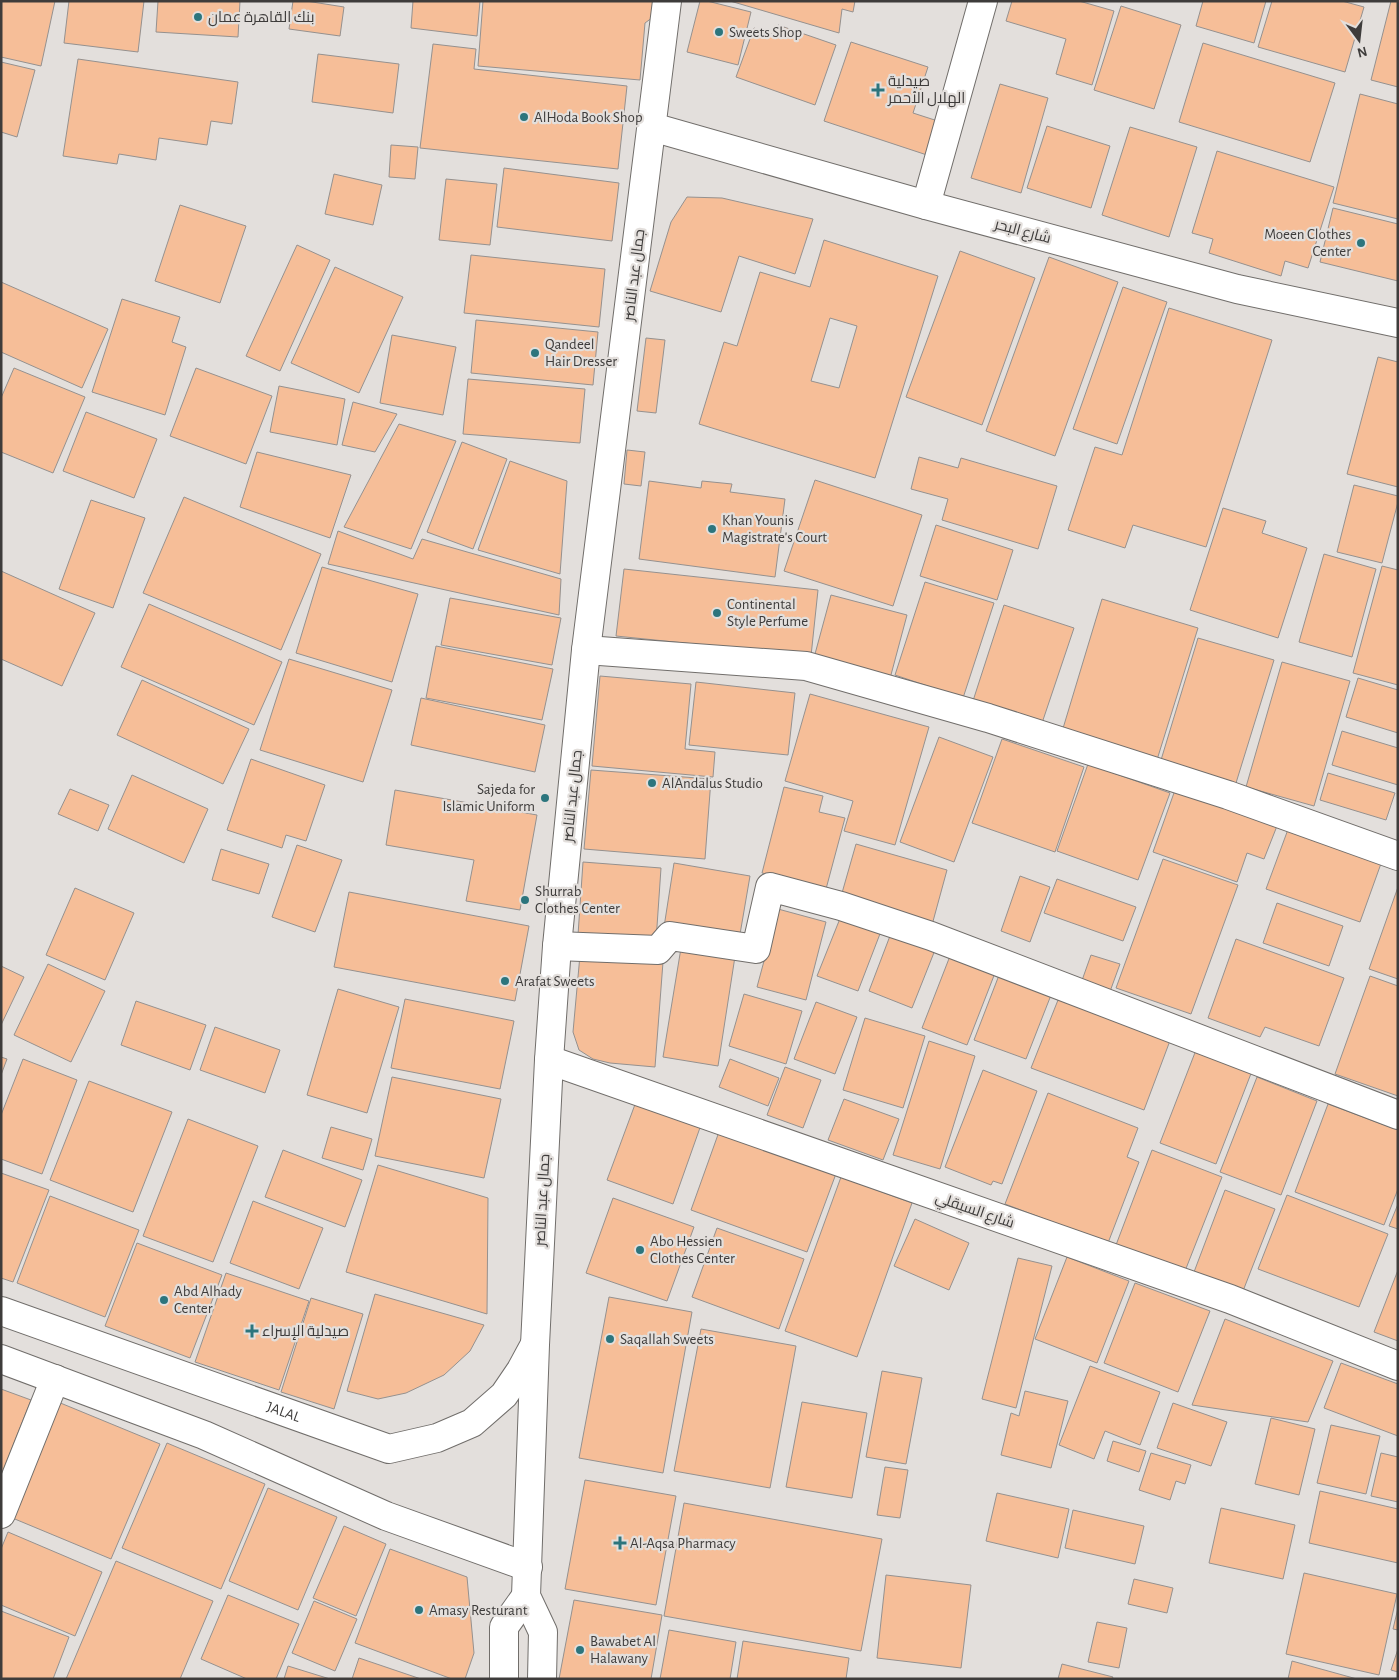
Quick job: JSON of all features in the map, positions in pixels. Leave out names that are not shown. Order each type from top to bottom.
[{"type":"main road","name":"جمال عبد الناصر","points":[[542,1679],[543,1632],[526,1596],[535,1345],[549,1060],[557,946],[586,650],[667,1]]},
{"type":"main road","points":[[926,205],[984,1]]},
{"type":"main road","name":"شارع البحر","points":[[652,127],[926,205],[1237,289],[1398,323]]},
{"type":"main road","points":[[586,650],[806,666],[988,718],[1228,794],[1398,856]]},
{"type":"main road","points":[[557,946],[658,950],[670,936],[756,949],[770,886],[841,906],[931,936],[1398,1115]]},
{"type":"main road","name":"شارع السيقلي","points":[[549,1060],[1220,1296],[1398,1366]]},
{"type":"main road","name":"JALAL","points":[[1,1311],[389,1449],[437,1438],[472,1423],[504,1395],[535,1345]]},
{"type":"main road","points":[[1,1359],[204,1435],[386,1516],[528,1567]]},
{"type":"main road","points":[[1,1514],[55,1379]]},
{"type":"main road","points":[[504,1679],[504,1628],[526,1596]]},
{"type":"building","points":[[1,1],[55,1],[41,66],[1,57]]},
{"type":"building","points":[[69,1],[144,1],[138,52],[64,43]]},
{"type":"building","name":"بنك القاهرة عمان","points":[[158,1],[240,1],[238,37],[156,32]]},
{"type":"building","points":[[293,1],[306,1],[344,7],[340,36],[289,29]]},
{"type":"building","points":[[413,1],[480,1],[477,36],[411,28]]},
{"type":"building","points":[[483,1],[662,1],[660,12],[645,23],[640,80],[478,66]]},
{"type":"building","name":"Sweets Shop","points":[[700,1],[751,12],[738,65],[687,52]]},
{"type":"building","points":[[730,1],[855,1],[853,12],[842,9],[839,33]]},
{"type":"building","points":[[1012,1],[1079,1],[1114,11],[1092,85],[1056,74],[1066,39],[1006,21]]},
{"type":"building","points":[[1203,1],[1266,1],[1254,43],[1196,26]]},
{"type":"building","points":[[1272,1],[1342,1],[1364,7],[1345,72],[1258,47]]},
{"type":"building","points":[[1391,1],[1398,1],[1398,87],[1371,80]]},
{"type":"building","points":[[1121,6],[1181,25],[1154,109],[1094,90]]},
{"type":"building","points":[[778,25],[836,45],[815,105],[736,77],[754,28],[775,35]]},
{"type":"building","name":"صيدلية الهلال الأحمر","points":[[851,42],[928,67],[913,113],[944,123],[933,157],[824,121]]},
{"type":"building","points":[[1203,43],[1335,83],[1310,162],[1179,122]]},
{"type":"building","name":"AlHoda Book Shop","points":[[433,44],[476,49],[474,69],[627,86],[618,169],[420,148]]},
{"type":"building","points":[[318,54],[399,64],[393,113],[312,102]]},
{"type":"building","points":[[78,59],[238,82],[232,124],[211,121],[207,145],[159,138],[156,160],[119,154],[117,164],[63,156]]},
{"type":"building","points":[[1,62],[35,70],[17,137],[1,132]]},
{"type":"building","points":[[1000,84],[1048,98],[1021,193],[971,178]]},
{"type":"building","points":[[1360,94],[1398,104],[1398,219],[1333,203]]},
{"type":"building","points":[[1047,126],[1110,146],[1091,208],[1027,188]]},
{"type":"building","points":[[1130,127],[1197,147],[1169,237],[1102,215]]},
{"type":"building","points":[[391,145],[418,147],[415,179],[389,177]]},
{"type":"building","points":[[1217,151],[1334,187],[1308,268],[1285,261],[1281,276],[1209,253],[1213,239],[1192,233]]},
{"type":"building","points":[[504,168],[619,183],[612,241],[497,227]]},
{"type":"building","points":[[334,174],[382,185],[373,225],[325,214]]},
{"type":"building","points":[[446,179],[497,184],[490,245],[439,240]]},
{"type":"building","points":[[687,197],[722,198],[813,219],[795,274],[739,256],[721,312],[650,291],[671,222]]},
{"type":"building","points":[[180,205],[246,226],[220,303],[155,281]]},
{"type":"building","name":"Moeen Clothes Center","points":[[1333,208],[1398,224],[1398,281],[1320,262]]},
{"type":"building","points":[[824,240],[938,276],[875,478],[699,424],[724,342],[737,346],[760,272],[810,287]],"holes":[[[830,318],[857,326],[839,388],[811,381]]]},
{"type":"building","points":[[297,245],[330,260],[280,371],[246,356]]},
{"type":"building","points":[[960,251],[1035,278],[982,425],[906,397]]},
{"type":"building","points":[[471,255],[605,269],[599,327],[464,313]]},
{"type":"building","points":[[1049,257],[1118,282],[1055,456],[986,431]]},
{"type":"building","points":[[335,267],[403,297],[359,393],[291,363]]},
{"type":"building","points":[[1,282],[108,329],[82,388],[1,352]]},
{"type":"building","points":[[1123,287],[1167,302],[1117,444],[1073,429]]},
{"type":"building","points":[[122,299],[180,317],[172,342],[186,347],[165,415],[92,392]]},
{"type":"building","points":[[1169,308],[1272,340],[1206,547],[1133,525],[1125,548],[1068,530],[1095,447],[1122,455]]},
{"type":"building","name":"Qandeel Hair Dresser","points":[[476,320],[598,332],[593,385],[471,373]]},
{"type":"building","points":[[392,335],[456,347],[443,415],[380,403]]},
{"type":"building","points":[[646,338],[665,340],[656,413],[637,411]]},
{"type":"building","points":[[1378,357],[1398,362],[1398,487],[1347,474]]},
{"type":"building","points":[[14,368],[85,397],[53,473],[1,452],[1,398]]},
{"type":"building","points":[[196,368],[272,396],[246,464],[170,436]]},
{"type":"building","points":[[468,379],[585,389],[580,443],[463,434]]},
{"type":"building","points":[[279,386],[345,399],[337,445],[270,432]]},
{"type":"building","points":[[353,402],[397,414],[375,452],[342,445]]},
{"type":"building","points":[[86,412],[157,439],[134,498],[63,471]]},
{"type":"building","points":[[399,424],[456,441],[411,549],[344,527]]},
{"type":"building","points":[[462,442],[507,459],[473,549],[427,532]]},
{"type":"building","points":[[627,450],[645,452],[641,486],[624,484]]},
{"type":"building","points":[[257,452],[351,475],[330,538],[240,507]]},
{"type":"building","points":[[919,457],[958,468],[961,458],[1057,486],[1038,549],[942,520],[948,499],[911,489]]},
{"type":"building","points":[[510,461],[567,481],[560,574],[478,550]]},
{"type":"building","points":[[815,480],[922,515],[893,606],[784,571]]},
{"type":"building","name":"Khan Younis Magistrate's Court","points":[[649,481],[701,488],[702,481],[732,484],[730,492],[785,499],[775,577],[639,559]]},
{"type":"building","points":[[1354,485],[1398,496],[1382,563],[1337,552]]},
{"type":"building","points":[[184,497],[321,554],[281,650],[143,593]]},
{"type":"building","points":[[91,500],[145,518],[113,608],[59,589]]},
{"type":"building","points":[[1223,508],[1266,521],[1262,533],[1307,548],[1278,638],[1190,610]]},
{"type":"building","points":[[936,525],[1013,550],[997,600],[920,576]]},
{"type":"building","points":[[338,531],[413,559],[422,539],[561,579],[559,615],[328,564]]},
{"type":"building","points":[[1324,554],[1376,569],[1352,657],[1299,642]]},
{"type":"building","points":[[1382,566],[1398,570],[1398,685],[1353,673]]},
{"type":"building","points":[[322,567],[418,594],[392,682],[296,653]]},
{"type":"building","name":"Continental Style Perfume","points":[[624,569],[818,590],[811,656],[616,636]]},
{"type":"building","points":[[1,571],[95,613],[62,686],[1,659]]},
{"type":"building","points":[[925,582],[994,603],[963,698],[895,675]]},
{"type":"building","points":[[831,595],[907,615],[888,686],[812,665]]},
{"type":"building","points":[[450,598],[561,618],[552,665],[441,645]]},
{"type":"building","points":[[1102,599],[1198,628],[1156,763],[1061,735]]},
{"type":"building","points":[[149,604],[282,662],[254,725],[121,667]]},
{"type":"building","points":[[1004,605],[1074,628],[1040,729],[971,707]]},
{"type":"building","points":[[1198,638],[1274,660],[1236,783],[1161,760]]},
{"type":"building","points":[[436,646],[553,669],[542,720],[426,698]]},
{"type":"building","points":[[289,659],[392,690],[363,782],[260,750]]},
{"type":"building","points":[[1282,662],[1350,681],[1314,806],[1246,787]]},
{"type":"building","points":[[600,676],[691,684],[685,749],[715,752],[713,777],[592,766]]},
{"type":"building","points":[[1358,678],[1398,690],[1398,733],[1346,717]]},
{"type":"building","points":[[142,680],[249,729],[223,784],[117,735]]},
{"type":"building","points":[[696,682],[795,693],[788,755],[689,745]]},
{"type":"building","points":[[810,694],[929,727],[895,845],[844,831],[853,801],[785,781]]},
{"type":"building","points":[[421,698],[545,725],[535,772],[411,745]]},
{"type":"building","points":[[1342,731],[1398,748],[1398,785],[1332,765]]},
{"type":"building","points":[[939,737],[993,757],[954,862],[900,842]]},
{"type":"building","points":[[1002,739],[1084,767],[1055,852],[972,823]]},
{"type":"building","points":[[251,759],[325,785],[306,841],[286,835],[282,848],[227,830]]},
{"type":"building","points":[[1088,764],[1170,793],[1138,880],[1057,851]]},
{"type":"building","points":[[591,770],[711,779],[705,859],[584,849]]},
{"type":"building","points":[[1328,773],[1395,793],[1386,820],[1320,800]]},
{"type":"building","points":[[132,775],[208,809],[184,863],[108,829]]},
{"type":"building","points":[[784,787],[823,796],[819,812],[845,818],[826,889],[762,873]]},
{"type":"building","points":[[70,789],[109,805],[98,831],[58,814]]},
{"type":"building","points":[[395,790],[537,815],[520,910],[466,901],[474,860],[386,845]]},
{"type":"building","points":[[1175,790],[1277,826],[1264,859],[1247,853],[1237,882],[1153,852]]},
{"type":"building","points":[[1290,824],[1383,858],[1360,922],[1266,889]]},
{"type":"building","points":[[856,844],[947,870],[932,925],[840,900]]},
{"type":"building","points":[[297,845],[342,860],[315,932],[272,917]]},
{"type":"building","points":[[221,849],[269,864],[259,894],[212,880]]},
{"type":"building","points":[[1163,859],[1238,885],[1191,1014],[1116,988]]},
{"type":"building","points":[[583,862],[661,868],[656,941],[578,935]]},
{"type":"building","points":[[674,863],[750,876],[739,940],[664,927]]},
{"type":"building","points":[[1020,876],[1050,887],[1030,942],[1001,931]]},
{"type":"building","points":[[1057,879],[1136,907],[1123,941],[1044,913]]},
{"type":"building","points":[[1398,887],[1398,979],[1369,969]]},
{"type":"building","points":[[75,888],[134,913],[105,980],[46,955]]},
{"type":"building","points":[[349,892],[529,926],[515,1001],[334,967]]},
{"type":"building","points":[[1277,903],[1343,926],[1329,966],[1263,943]]},
{"type":"building","points":[[778,909],[826,922],[806,1000],[757,987]]},
{"type":"building","points":[[843,911],[883,926],[858,991],[817,976]]},
{"type":"building","points":[[893,928],[937,945],[912,1008],[869,991]]},
{"type":"building","points":[[1236,939],[1344,978],[1319,1046],[1265,1027],[1260,1037],[1208,1018]]},
{"type":"building","points":[[682,942],[736,950],[718,1066],[663,1057]]},
{"type":"building","points":[[580,955],[663,962],[655,1067],[610,1063],[593,1059],[579,1050],[573,1032]]},
{"type":"building","points":[[1091,955],[1120,964],[1108,997],[1080,986]]},
{"type":"building","points":[[950,956],[995,973],[967,1045],[922,1028]]},
{"type":"building","points":[[48,964],[105,991],[71,1062],[14,1035]]},
{"type":"building","points":[[1,966],[24,977],[1,1025]]},
{"type":"building","points":[[1001,970],[1053,990],[1026,1059],[974,1040]]},
{"type":"building","points":[[1370,976],[1398,986],[1398,1096],[1335,1074]]},
{"type":"building","points":[[338,989],[399,1007],[367,1113],[307,1095]]},
{"type":"building","points":[[744,994],[802,1011],[786,1064],[729,1046]]},
{"type":"building","points":[[1060,995],[1171,1038],[1144,1110],[1031,1068]]},
{"type":"building","points":[[405,999],[514,1021],[500,1089],[391,1068]]},
{"type":"building","points":[[136,1001],[206,1025],[190,1070],[121,1045]]},
{"type":"building","points":[[816,1002],[857,1017],[835,1074],[794,1059]]},
{"type":"building","points":[[865,1018],[925,1036],[903,1108],[843,1090]]},
{"type":"building","points":[[215,1027],[280,1050],[265,1093],[200,1070]]},
{"type":"building","points":[[929,1041],[975,1056],[940,1169],[893,1155]]},
{"type":"building","points":[[1196,1050],[1252,1071],[1216,1164],[1160,1143]]},
{"type":"building","points":[[1,1057],[7,1059],[1,1075]]},
{"type":"building","points":[[23,1059],[77,1080],[42,1174],[1,1159],[1,1115]]},
{"type":"building","points":[[730,1059],[779,1078],[768,1106],[719,1087]]},
{"type":"building","points":[[785,1067],[821,1080],[803,1128],[767,1115]]},
{"type":"building","points":[[983,1070],[1037,1091],[1002,1184],[993,1181],[991,1185],[945,1167]]},
{"type":"building","points":[[392,1077],[501,1099],[484,1178],[375,1156]]},
{"type":"building","points":[[1257,1077],[1317,1101],[1281,1195],[1220,1172]]},
{"type":"building","points":[[89,1081],[172,1112],[133,1212],[50,1180]]},
{"type":"building","points":[[1048,1093],[1138,1128],[1127,1157],[1139,1162],[1108,1243],[1005,1204]]},
{"type":"building","points":[[637,1099],[702,1122],[673,1204],[607,1180]]},
{"type":"building","points":[[844,1099],[899,1119],[883,1160],[828,1140]]},
{"type":"building","points":[[1328,1104],[1398,1130],[1398,1189],[1384,1225],[1295,1192]]},
{"type":"building","points":[[188,1119],[258,1146],[213,1262],[143,1236]]},
{"type":"building","points":[[331,1127],[372,1139],[363,1170],[322,1158]]},
{"type":"building","points":[[720,1129],[837,1171],[807,1252],[691,1210]]},
{"type":"building","points":[[283,1150],[362,1180],[345,1227],[265,1197]]},
{"type":"building","points":[[1152,1150],[1222,1177],[1185,1271],[1116,1245]]},
{"type":"building","points":[[378,1165],[488,1198],[487,1314],[346,1272]]},
{"type":"building","points":[[1,1173],[49,1190],[13,1282],[1,1278]]},
{"type":"building","points":[[841,1177],[912,1203],[857,1357],[785,1331]]},
{"type":"building","points":[[1225,1190],[1275,1209],[1243,1291],[1194,1272]]},
{"type":"building","points":[[1287,1195],[1388,1234],[1359,1307],[1258,1269]]},
{"type":"building","points":[[50,1196],[139,1230],[105,1317],[17,1283]]},
{"type":"building","name":"Abo Hessien Clothes Center","points":[[613,1198],[694,1227],[667,1301],[586,1273]]},
{"type":"building","points":[[253,1201],[323,1228],[299,1289],[230,1263]]},
{"type":"building","points":[[1398,1204],[1398,1229],[1389,1226]]},
{"type":"building","points":[[915,1219],[969,1243],[949,1290],[894,1266]]},
{"type":"building","points":[[717,1228],[804,1259],[779,1329],[692,1297]]},
{"type":"building","name":"Abd Alhady Center","points":[[137,1243],[222,1275],[190,1358],[105,1326]]},
{"type":"building","points":[[1067,1257],[1129,1281],[1097,1363],[1035,1339]]},
{"type":"building","points":[[1018,1258],[1052,1266],[1016,1408],[982,1399]]},
{"type":"building","points":[[1398,1270],[1398,1341],[1374,1332]]},
{"type":"building","name":"صيدلية الإسراء","points":[[226,1273],[309,1301],[279,1390],[195,1362]]},
{"type":"building","points":[[1135,1283],[1210,1311],[1178,1392],[1104,1363]]},
{"type":"building","points":[[375,1294],[484,1325],[470,1351],[444,1375],[406,1393],[378,1399],[347,1391]]},
{"type":"building","points":[[609,1297],[692,1312],[663,1473],[579,1458]]},
{"type":"building","points":[[311,1298],[363,1314],[334,1409],[281,1392]]},
{"type":"building","points":[[1225,1319],[1333,1361],[1308,1422],[1192,1405]]},
{"type":"building","points":[[701,1329],[796,1346],[770,1488],[674,1471]]},
{"type":"building","points":[[1341,1363],[1398,1384],[1398,1436],[1324,1408]]},
{"type":"building","points":[[1090,1366],[1160,1392],[1140,1445],[1105,1431],[1094,1459],[1059,1445]]},
{"type":"building","points":[[882,1371],[922,1378],[906,1464],[866,1457]]},
{"type":"building","points":[[1,1389],[31,1400],[1,1476]]},
{"type":"building","points":[[1025,1391],[1068,1401],[1051,1468],[1001,1455],[1011,1413],[1019,1416]]},
{"type":"building","points":[[58,1402],[160,1444],[111,1559],[10,1517]]},
{"type":"building","points":[[802,1402],[867,1413],[852,1498],[786,1487]]},
{"type":"building","points":[[1173,1403],[1227,1422],[1211,1466],[1157,1448]]},
{"type":"building","points":[[1271,1418],[1315,1429],[1299,1495],[1255,1484]]},
{"type":"building","points":[[1331,1425],[1380,1436],[1366,1494],[1317,1483]]},
{"type":"building","points":[[1113,1441],[1146,1451],[1139,1472],[1107,1461]]},
{"type":"building","points":[[167,1443],[265,1484],[221,1589],[122,1548]]},
{"type":"building","points":[[1151,1453],[1191,1465],[1185,1484],[1176,1481],[1170,1500],[1139,1490]]},
{"type":"building","points":[[1381,1453],[1398,1457],[1398,1502],[1371,1496]]},
{"type":"building","points":[[885,1467],[908,1470],[900,1518],[877,1515]]},
{"type":"building","name":"Al-Aqsa Pharmacy","points":[[585,1480],[676,1496],[656,1605],[565,1589]]},
{"type":"building","points":[[268,1488],[337,1517],[298,1610],[229,1581]]},
{"type":"building","points":[[1320,1491],[1398,1509],[1398,1563],[1309,1543]]},
{"type":"building","points":[[997,1493],[1069,1509],[1058,1558],[986,1541]]},
{"type":"building","points":[[684,1503],[882,1539],[861,1651],[664,1616]]},
{"type":"building","points":[[1221,1508],[1295,1525],[1283,1579],[1209,1563]]},
{"type":"building","points":[[1073,1510],[1144,1526],[1135,1564],[1065,1548]]},
{"type":"building","points":[[344,1526],[386,1544],[356,1616],[313,1598]]},
{"type":"building","points":[[8,1532],[102,1572],[75,1636],[1,1605],[1,1549]]},
{"type":"building","name":"Amasy Resturant","points":[[390,1549],[467,1577],[474,1653],[465,1679],[452,1679],[355,1643]]},
{"type":"building","points":[[116,1561],[213,1601],[180,1679],[66,1679]]},
{"type":"building","points":[[1304,1573],[1397,1594],[1379,1675],[1286,1654]]},
{"type":"building","points":[[886,1575],[971,1585],[961,1668],[877,1658]]},
{"type":"building","points":[[1134,1579],[1173,1588],[1167,1613],[1128,1604]]},
{"type":"building","points":[[228,1595],[299,1624],[276,1679],[247,1679],[201,1659]]},
{"type":"building","points":[[574,1600],[662,1615],[651,1679],[559,1679]]},
{"type":"building","points":[[314,1601],[357,1619],[335,1671],[292,1653]]},
{"type":"building","points":[[1398,1608],[1398,1630],[1393,1629]]},
{"type":"building","points":[[1,1611],[69,1637],[53,1679],[1,1679]]},
{"type":"building","points":[[1097,1622],[1127,1628],[1119,1668],[1088,1662]]},
{"type":"building","points":[[669,1630],[736,1642],[730,1679],[660,1679]]},
{"type":"building","points":[[743,1641],[849,1658],[846,1679],[737,1679]]},
{"type":"building","points":[[1398,1649],[1398,1672],[1391,1670]]},
{"type":"building","points":[[359,1658],[421,1679],[352,1679]]},
{"type":"building","points":[[1292,1661],[1357,1679],[1288,1679]]},
{"type":"building","points":[[1062,1664],[1113,1677],[1112,1679],[1058,1679]]},
{"type":"building","points":[[288,1666],[330,1679],[284,1679]]},
{"type":"place","name":"بنك القاهرة عمان","points":[[198,17]]},
{"type":"place","name":"Sweets Shop","points":[[719,32]]},
{"type":"place","name":"صيدلية الهلال الأحمر","points":[[878,90]]},
{"type":"place","name":"AlHoda Book Shop","points":[[524,117]]},
{"type":"place","name":"Moeen Clothes Center","points":[[1361,243]]},
{"type":"place","name":"Qandeel Hair Dresser","points":[[535,353]]},
{"type":"place","name":"Khan Younis Magistrate's Court","points":[[712,529]]},
{"type":"place","name":"Continental Style Perfume","points":[[717,613]]},
{"type":"place","name":"AlAndalus Studio","points":[[652,783]]},
{"type":"place","name":"Sajeda for Islamic Uniform","points":[[545,798]]},
{"type":"place","name":"Shurrab Clothes Center","points":[[525,900]]},
{"type":"place","name":"Arafat Sweets","points":[[505,981]]},
{"type":"place","name":"Abo Hessien Clothes Center","points":[[640,1250]]},
{"type":"place","name":"Abd Alhady Center","points":[[164,1300]]},
{"type":"place","name":"صيدلية الإسراء","points":[[252,1331]]},
{"type":"place","name":"Saqallah Sweets","points":[[610,1339]]},
{"type":"place","name":"Al-Aqsa Pharmacy","points":[[620,1543]]},
{"type":"place","name":"Amasy Resturant","points":[[419,1610]]},
{"type":"place","name":"Bawabet Al Halawany","points":[[580,1650]]}]
